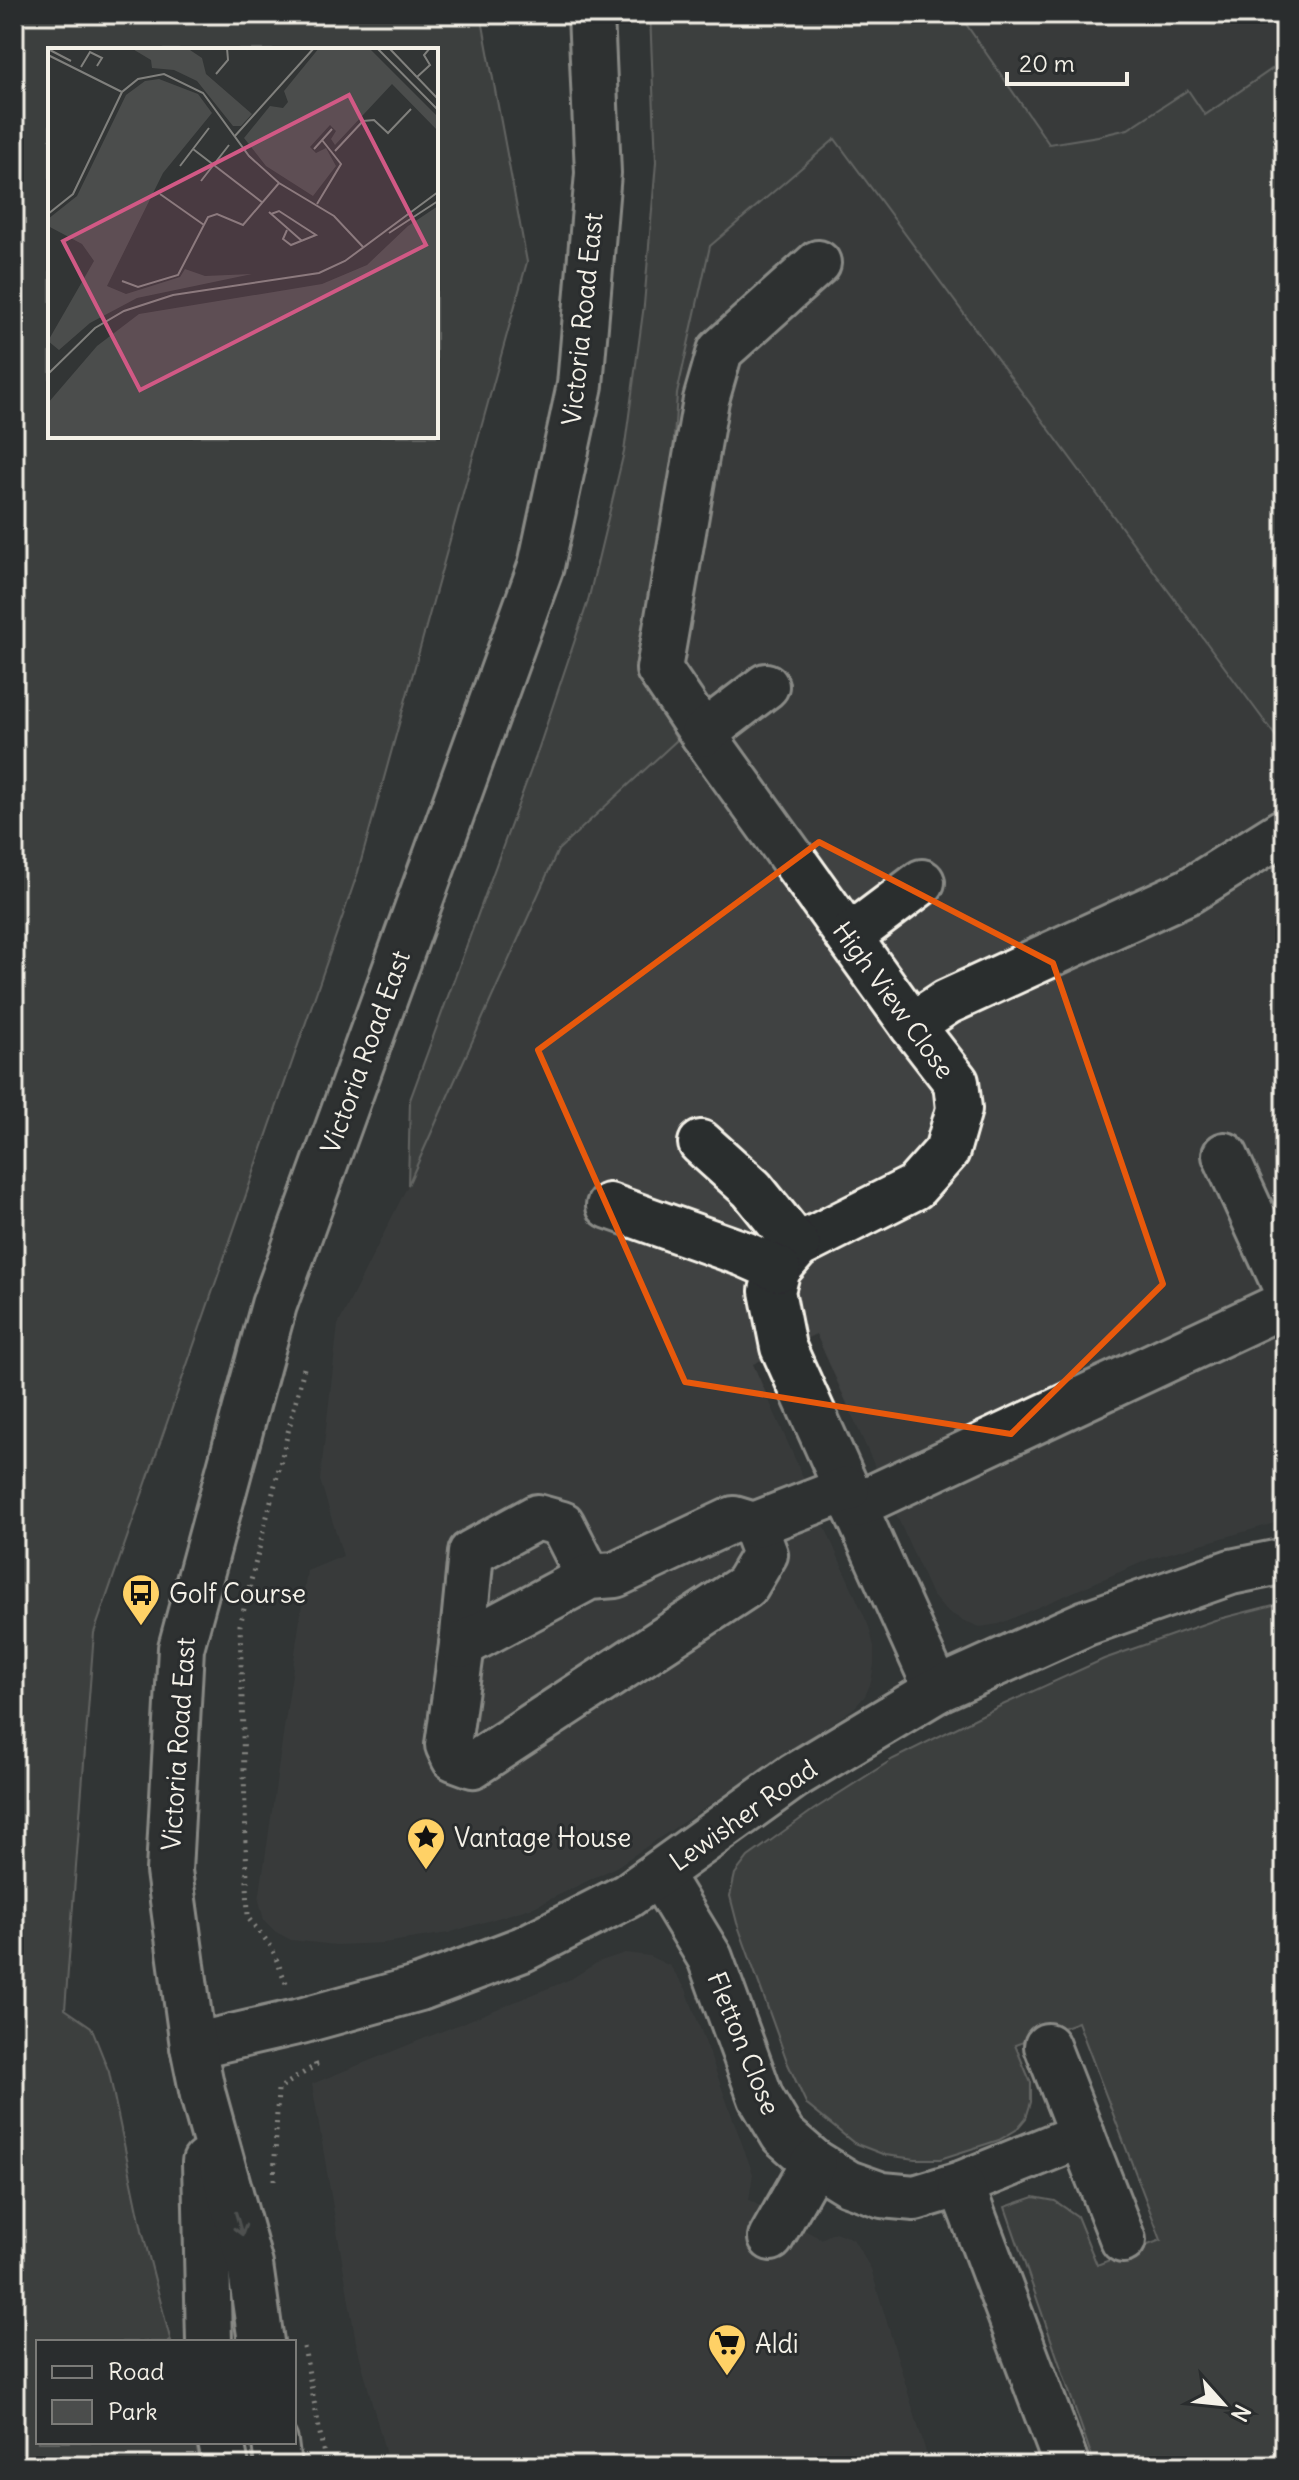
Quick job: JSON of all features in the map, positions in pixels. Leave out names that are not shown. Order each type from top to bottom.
[{"type":"main road","name":"Victoria Road East","points":[[281,2340],[250,2265],[203,2095],[193,2046],[169,1871],[181,1648],[274,1305],[541,566],[580,385],[598,173],[591,14]]},
{"type":"main road","name":"High View Close","points":[[788,1258],[915,1187],[947,1151],[959,1109],[956,1082],[912,1025],[659,669],[706,400],[720,351],[818,263]]},
{"type":"main road","points":[[703,734],[766,686]]},
{"type":"main road","points":[[912,1025],[947,1002],[1189,891],[1283,832]]},
{"type":"main road","points":[[849,937],[922,882]]},
{"type":"main road","points":[[701,1143],[752,1189],[788,1258]]},
{"type":"main road","points":[[1225,1155],[1285,1286]]},
{"type":"main road","points":[[609,1206],[744,1254],[788,1258]]},
{"type":"main road","points":[[788,1258],[772,1291],[783,1347],[937,1690]]},
{"type":"main road","points":[[462,1645],[589,1577],[615,1575],[734,1519],[754,1525],[850,1498],[1285,1304]]},
{"type":"main road","points":[[589,1577],[562,1524],[537,1517],[471,1553],[448,1745],[454,1758],[473,1765],[746,1586],[765,1554],[754,1525]]},
{"type":"main road","name":"Lewisher Road","points":[[193,2046],[301,2021],[420,1988],[523,1949],[627,1896],[794,1776],[937,1690],[1086,1623],[1231,1572],[1285,1561]]},
{"type":"main road","name":"Fletton Close","points":[[659,1874],[710,1958],[761,2098],[783,2135],[814,2162],[848,2183],[882,2195],[915,2198],[961,2184],[1082,2135]]},
{"type":"main road","points":[[1047,2046],[1123,2240]]},
{"type":"main road","name":"Victoria Road East","points":[[203,2095],[209,2340]]},
{"type":"main road","points":[[771,2238],[814,2162]]},
{"type":"main road","points":[[961,2184],[1067,2466]]},
{"type":"main road","points":[[221,2444],[226,2466]]},
{"type":"main road","points":[[275,2444],[278,2466]]},
{"type":"path","points":[[275,2191],[273,2175],[278,2089],[316,2065],[271,1946],[248,1918],[240,1625],[305,1364]]},
{"type":"path","points":[[296,2382],[326,2466]]},
{"type":"highlighted area","points":[[819,842],[1053,963],[1163,1284],[1011,1434],[685,1382],[538,1050]]},
{"type":"shaded area","points":[[959,14],[1285,14],[1285,60],[1204,115],[1188,90],[1128,129],[1049,144]]},
{"type":"shaded area","points":[[835,138],[1285,749],[1285,1520],[1152,1558],[999,1624],[980,1627],[962,1620],[944,1609],[932,1595],[816,1334],[753,1364],[869,1627],[874,1664],[865,1696],[854,1708],[616,1867],[534,1907],[448,1933],[384,1943],[336,1945],[291,1940],[276,1932],[264,1920],[259,1900],[307,1571],[343,1556],[320,1480],[338,1325],[408,1185],[558,850],[677,740],[638,676],[669,514],[677,394],[710,246]]},
{"type":"shaded area","points":[[625,1953],[649,1956],[670,1966],[686,1989],[753,2174],[749,2200],[821,2239],[835,2232],[853,2239],[871,2269],[930,2466],[389,2466],[356,2342],[312,2084],[571,1979],[598,1962]]},
{"type":"green space","points":[[14,14],[481,14],[527,262],[358,872],[94,1633],[65,2009],[91,2027],[109,2072],[142,2230],[170,2340],[36,2340],[36,2444],[196,2444],[200,2466],[14,2466]]},
{"type":"green space","points":[[650,14],[959,14],[1049,144],[1128,129],[1188,90],[1205,115],[1285,60],[1285,749],[835,139],[710,246],[677,394],[669,514],[638,676],[677,740],[558,850],[408,1185],[410,1100],[536,756],[588,601],[624,452],[644,305],[656,162]]},
{"type":"green space","points":[[1285,1602],[1285,2466],[1095,2466],[1005,2207],[1034,2197],[1055,2201],[1077,2216],[1097,2265],[1161,2240],[1078,2022],[1015,2045],[1031,2083],[1031,2102],[1026,2118],[1016,2130],[999,2140],[940,2159],[885,2155],[854,2143],[807,2105],[788,2064],[730,1896],[735,1874],[748,1857],[813,1810],[893,1759],[1104,1659],[1215,1620]]},
{"type":"place","name":"Golf Course","points":[[141,1627]]},
{"type":"place","name":"Vantage House","points":[[426,1871]]},
{"type":"place","name":"Aldi","points":[[727,2377]]}]
